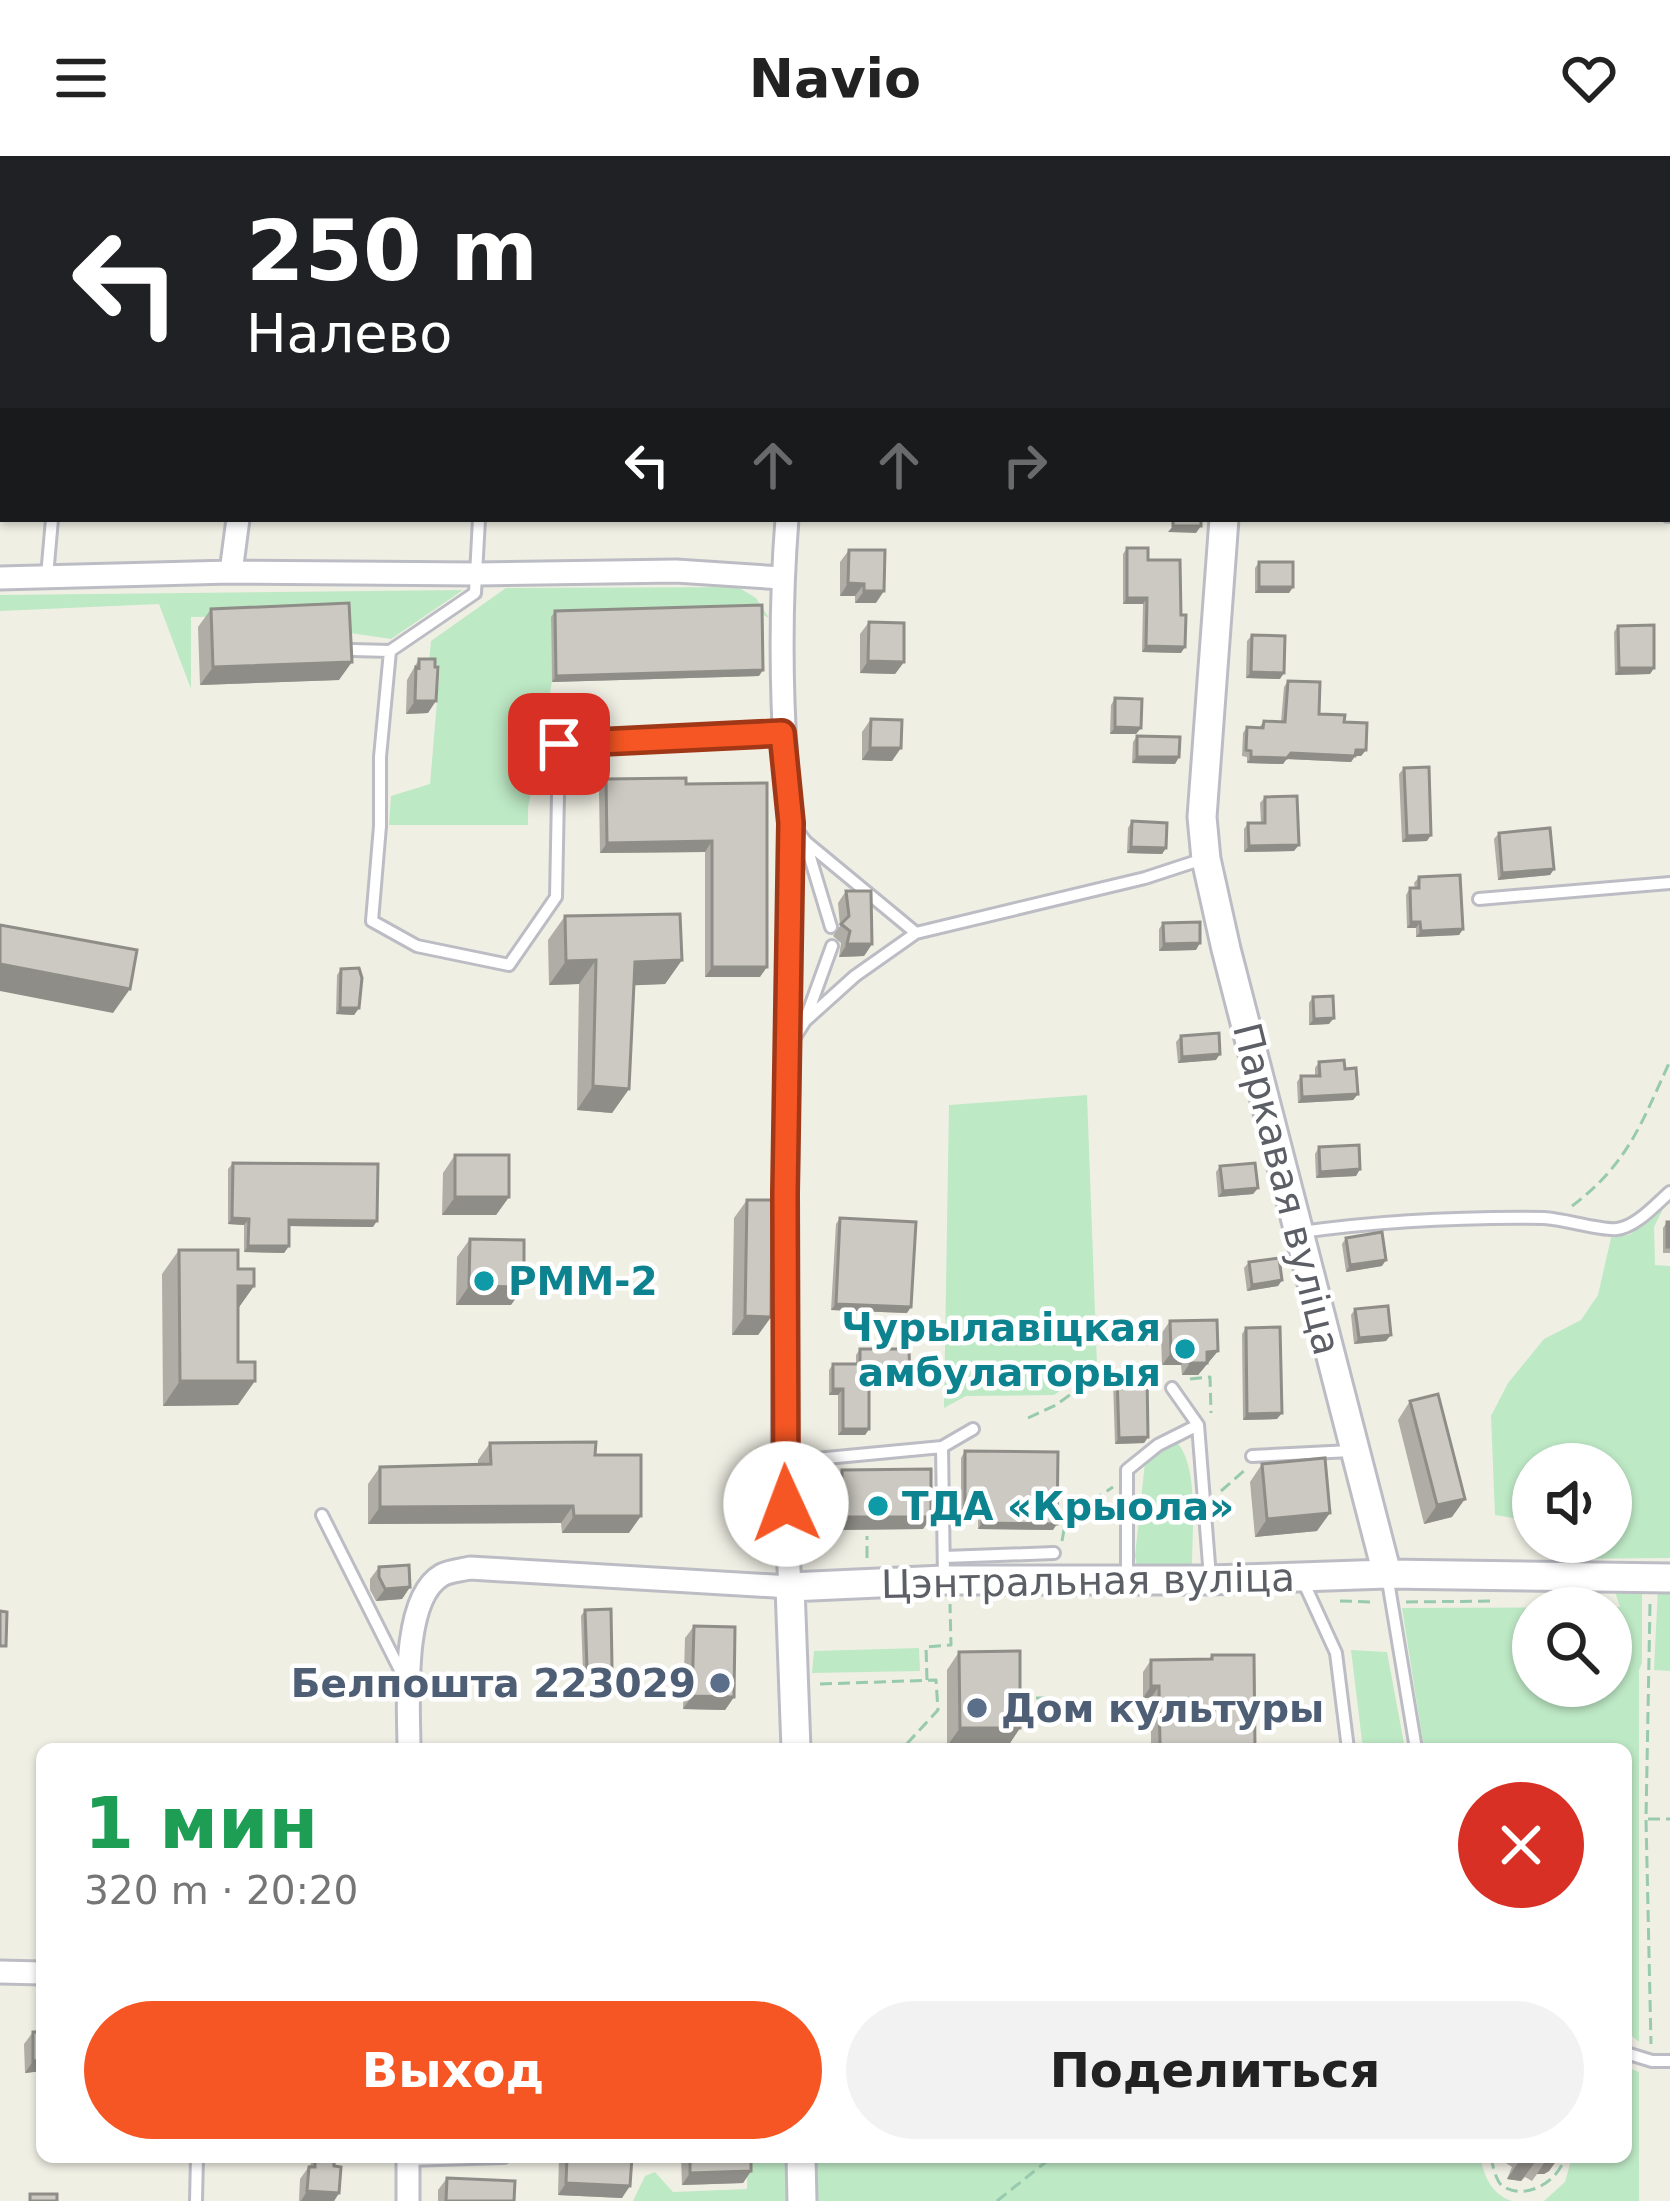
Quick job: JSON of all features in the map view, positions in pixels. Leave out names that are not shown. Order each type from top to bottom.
[{"type":"street","points":[[231,572],[238,522]]},
{"type":"street","points":[[787,522],[782,733],[791,823],[784,1462],[796,1743]]},
{"type":"street","name":"Паркавая вуліца","points":[[1224,522],[1202,817],[1206,859],[1389,1588]]},
{"type":"street","points":[[0,578],[231,572],[676,571],[782,578]]},
{"type":"street","points":[[409,1743],[414,1621],[425,1592],[442,1575],[470,1568],[790,1587]]},
{"type":"street","name":"Цэнтральная вуліца","points":[[790,1587],[946,1578],[1210,1580],[1306,1589],[1389,1588]]},
{"type":"street","points":[[1389,1588],[1660,1578]]},
{"type":"street","points":[[0,1972],[36,1973]]},
{"type":"street","points":[[408,2163],[408,2201]]},
{"type":"street","points":[[801,2163],[802,2201]]},
{"type":"lane","points":[[47,576],[52,522]]},
{"type":"lane","points":[[352,650],[391,651],[475,593],[479,522]]},
{"type":"lane","points":[[391,651],[372,921],[417,946],[509,965],[556,897],[559,744],[782,733]]},
{"type":"lane","points":[[791,823],[806,842],[916,933]]},
{"type":"lane","points":[[806,842],[832,927]]},
{"type":"lane","points":[[805,1021],[916,933],[1206,859]]},
{"type":"lane","points":[[1479,899],[1670,884]]},
{"type":"lane","points":[[788,1048],[805,1021],[832,946]]},
{"type":"lane","points":[[1299,1233],[1488,1218],[1556,1219],[1618,1229],[1670,1192]]},
{"type":"lane","points":[[1172,1388],[1198,1425],[1210,1580]]},
{"type":"lane","points":[[1127,1580],[1127,1470],[1158,1445],[1198,1425]]},
{"type":"lane","points":[[784,1462],[941,1447],[973,1429]]},
{"type":"lane","points":[[941,1447],[946,1578],[1054,1553]]},
{"type":"lane","points":[[1250,1462],[1354,1451]]},
{"type":"lane","points":[[322,1515],[408,1687]]},
{"type":"lane","points":[[1389,1588],[1415,1743]]},
{"type":"lane","points":[[1306,1589],[1336,1653],[1347,1743]]},
{"type":"lane","points":[[1632,2055],[1670,2061]]},
{"type":"lane","points":[[196,2201],[197,2163]]},
{"type":"path","points":[[1556,1219],[1596,1188],[1632,1144],[1670,1060]]},
{"type":"path","points":[[1028,1418],[1056,1405],[1096,1375],[1143,1367]]},
{"type":"path","points":[[1190,1379],[1210,1377],[1212,1425]]},
{"type":"path","points":[[1215,1496],[1250,1462]]},
{"type":"path","points":[[1054,1553],[1064,1537],[1066,1517],[1126,1478]]},
{"type":"path","points":[[927,1680],[926,1647],[951,1645],[946,1578]]},
{"type":"path","points":[[1652,2061],[1646,1819],[1660,1578]]},
{"type":"path","points":[[1306,1589],[1389,1588]]},
{"type":"path","points":[[794,1685],[936,1681],[938,1710],[908,1743]]},
{"type":"path","points":[[1010,1699],[1052,1698]]},
{"type":"path","points":[[1646,1819],[1670,1819]]},
{"type":"path","points":[[997,2201],[1044,2163]]},
{"type":"path","points":[[1492,2163],[1503,2188],[1517,2194],[1549,2186],[1563,2163]]},
{"type":"green space","points":[[738,587],[756,598],[769,618],[757,611],[551,617],[552,682],[528,825],[389,825],[391,796],[430,784],[440,666],[429,662],[431,641],[506,588]]},
{"type":"green space","points":[[463,590],[391,639],[350,633],[343,615],[191,617],[191,689],[159,604],[0,611],[0,595]]},
{"type":"green space","points":[[1087,1095],[1097,1366],[1054,1395],[966,1396],[944,1408],[949,1105]]},
{"type":"green space","points":[[1668,1199],[1654,1227],[1655,1265],[1670,1266],[1670,1558],[1632,1558],[1632,1443],[1512,1443],[1512,1518],[1495,1515],[1491,1416],[1508,1383],[1544,1339],[1581,1320],[1598,1295],[1611,1238],[1631,1234]]},
{"type":"green space","points":[[1173,1443],[1185,1455],[1192,1485],[1192,1566],[1137,1566],[1145,1462]]},
{"type":"green space","points":[[1658,1587],[1670,1587],[1670,1671],[1654,1670]]},
{"type":"green space","points":[[1632,1590],[1642,1590],[1639,2042],[1632,2036],[1632,1743],[1423,1743],[1402,1608],[1512,1607],[1512,1707],[1632,1707]]},
{"type":"green space","points":[[919,1648],[920,1671],[812,1673],[814,1651]]},
{"type":"green space","points":[[1351,1650],[1387,1652],[1404,1743],[1362,1743]]},
{"type":"green space","points":[[1632,2069],[1639,2072],[1639,2201],[1544,2201],[1565,2182],[1570,2163],[1632,2163]]},
{"type":"green space","points":[[747,2163],[787,2163],[787,2201],[633,2201],[645,2176],[655,2172],[673,2192],[747,2189]]},
{"type":"green space","points":[[817,2163],[1482,2163],[1490,2184],[1512,2201],[817,2201]]},
{"type":"building","points":[[1173,522],[1201,522],[1201,526],[1173,526]]},
{"type":"building","points":[[1127,548],[1148,548],[1148,560],[1180,560],[1185,647],[1146,646],[1147,598],[1127,598]]},
{"type":"building","points":[[849,550],[885,550],[884,591],[864,591],[864,584],[848,583]]},
{"type":"building","points":[[1259,562],[1293,562],[1293,587],[1259,587]]},
{"type":"building","points":[[349,603],[352,662],[213,667],[211,609]]},
{"type":"building","points":[[762,605],[763,670],[556,676],[555,611]]},
{"type":"building","points":[[869,622],[904,623],[904,662],[868,661]]},
{"type":"building","points":[[1654,625],[1654,668],[1619,668],[1618,626]]},
{"type":"building","points":[[1252,635],[1285,636],[1284,673],[1251,672]]},
{"type":"building","points":[[419,659],[435,659],[436,701],[415,701]]},
{"type":"building","points":[[1288,681],[1320,682],[1319,714],[1345,715],[1344,722],[1367,723],[1366,750],[1356,750],[1355,756],[1291,753],[1287,758],[1251,757],[1246,750],[1247,727],[1263,728],[1264,721],[1285,722]]},
{"type":"building","points":[[1115,698],[1142,699],[1141,728],[1115,727]]},
{"type":"building","points":[[871,719],[902,720],[901,748],[870,748]]},
{"type":"building","points":[[1137,736],[1180,737],[1179,757],[1137,757]]},
{"type":"building","points":[[1429,767],[1431,835],[1407,836],[1404,768]]},
{"type":"building","points":[[686,778],[686,784],[767,783],[767,967],[712,967],[712,841],[607,843],[606,779]]},
{"type":"building","points":[[1297,796],[1299,845],[1249,846],[1248,823],[1265,823],[1265,797]]},
{"type":"building","points":[[1132,821],[1167,823],[1166,848],[1131,847]]},
{"type":"building","points":[[1550,828],[1554,869],[1502,873],[1499,833]]},
{"type":"building","points":[[1460,875],[1463,929],[1421,931],[1420,922],[1411,922],[1410,888],[1419,888],[1419,877]]},
{"type":"building","points":[[846,891],[871,891],[872,944],[847,944],[850,931],[841,924],[849,916]]},
{"type":"building","points":[[680,914],[682,960],[635,962],[629,1089],[593,1086],[596,960],[566,961],[565,916]]},
{"type":"building","points":[[1200,922],[1200,943],[1164,944],[1163,923]]},
{"type":"building","points":[[0,925],[137,950],[130,989],[0,964]]},
{"type":"building","points":[[359,968],[359,1008],[340,1008],[341,969]]},
{"type":"building","points":[[1333,996],[1334,1018],[1314,1019],[1313,997]]},
{"type":"building","points":[[1219,1033],[1220,1054],[1182,1057],[1181,1036]]},
{"type":"building","points":[[1344,1060],[1345,1069],[1356,1068],[1358,1094],[1302,1097],[1301,1076],[1320,1076],[1319,1062]]},
{"type":"building","points":[[1359,1145],[1360,1169],[1320,1172],[1319,1147]]},
{"type":"building","points":[[455,1155],[509,1155],[509,1197],[455,1197]]},
{"type":"building","points":[[233,1163],[378,1164],[377,1221],[289,1220],[289,1246],[248,1246],[249,1219],[232,1218]]},
{"type":"building","points":[[1255,1163],[1258,1188],[1223,1191],[1220,1166]]},
{"type":"building","points":[[747,1200],[772,1200],[771,1317],[745,1316]]},
{"type":"building","points":[[840,1218],[916,1222],[911,1307],[836,1304]]},
{"type":"building","points":[[1382,1232],[1386,1260],[1350,1265],[1346,1238]]},
{"type":"building","points":[[470,1239],[524,1240],[524,1287],[469,1286]]},
{"type":"building","points":[[179,1250],[238,1250],[238,1269],[254,1269],[254,1286],[238,1286],[238,1362],[255,1362],[255,1381],[180,1381]]},
{"type":"building","points":[[1279,1258],[1282,1280],[1252,1285],[1249,1262]]},
{"type":"building","points":[[1388,1306],[1391,1335],[1359,1338],[1355,1309]]},
{"type":"building","points":[[1217,1320],[1218,1351],[1207,1352],[1207,1363],[1190,1363],[1190,1352],[1171,1353],[1170,1321]]},
{"type":"building","points":[[1280,1327],[1282,1413],[1247,1414],[1246,1328]]},
{"type":"building","points":[[860,1349],[909,1349],[910,1380],[869,1380],[869,1429],[843,1429],[843,1389],[833,1389],[833,1364],[860,1364]]},
{"type":"building","points":[[1147,1374],[1148,1437],[1119,1438],[1117,1375]]},
{"type":"building","points":[[1438,1394],[1465,1499],[1437,1505],[1410,1401]]},
{"type":"building","points":[[596,1442],[595,1455],[641,1455],[641,1516],[574,1516],[573,1506],[380,1507],[380,1467],[491,1464],[490,1443]]},
{"type":"building","points":[[965,1451],[1058,1452],[1057,1524],[982,1523],[983,1509],[965,1508]]},
{"type":"building","points":[[1325,1458],[1330,1513],[1267,1519],[1262,1464]]},
{"type":"building","name":"ТДА «Крыола»","points":[[931,1469],[931,1517],[842,1517],[842,1470]]},
{"type":"building","points":[[409,1565],[410,1587],[385,1589],[379,1567]]},
{"type":"building","points":[[611,1609],[612,1667],[587,1668],[585,1610]]},
{"type":"building","points":[[0,1611],[7,1612],[6,1646],[0,1646]]},
{"type":"building","points":[[694,1626],[735,1627],[734,1697],[692,1696]]},
{"type":"building","name":"Дом культуры","points":[[1020,1651],[1020,1728],[960,1728],[959,1652]]},
{"type":"building","points":[[1212,1655],[1254,1655],[1255,1743],[1160,1743],[1159,1686],[1151,1686],[1151,1660],[1212,1659]]},
{"type":"building","points":[[315,2163],[334,2163],[341,2167],[339,2193],[307,2191],[309,2167]]},
{"type":"building","points":[[567,2163],[632,2163],[630,2186],[566,2183]]},
{"type":"building","points":[[690,2163],[751,2163],[751,2171],[690,2173]]},
{"type":"building","points":[[447,2178],[515,2181],[514,2201],[446,2201]]},
{"type":"building","points":[[30,2194],[57,2194],[57,2201],[30,2201]]},
{"type":"place","name":"РММ-2","points":[[484,1281]]},
{"type":"place","name":"Чурылавіцкая амбулаторыя","points":[[1185,1349]]},
{"type":"place","name":"ТДА «Крыола»","points":[[878,1506]]},
{"type":"place","name":"Белпошта 223029","points":[[720,1683]]},
{"type":"place","name":"Дом культуры","points":[[977,1708]]},
{"type":"route","points":[[559,744],[782,733],[791,823],[786,1504]]}]
